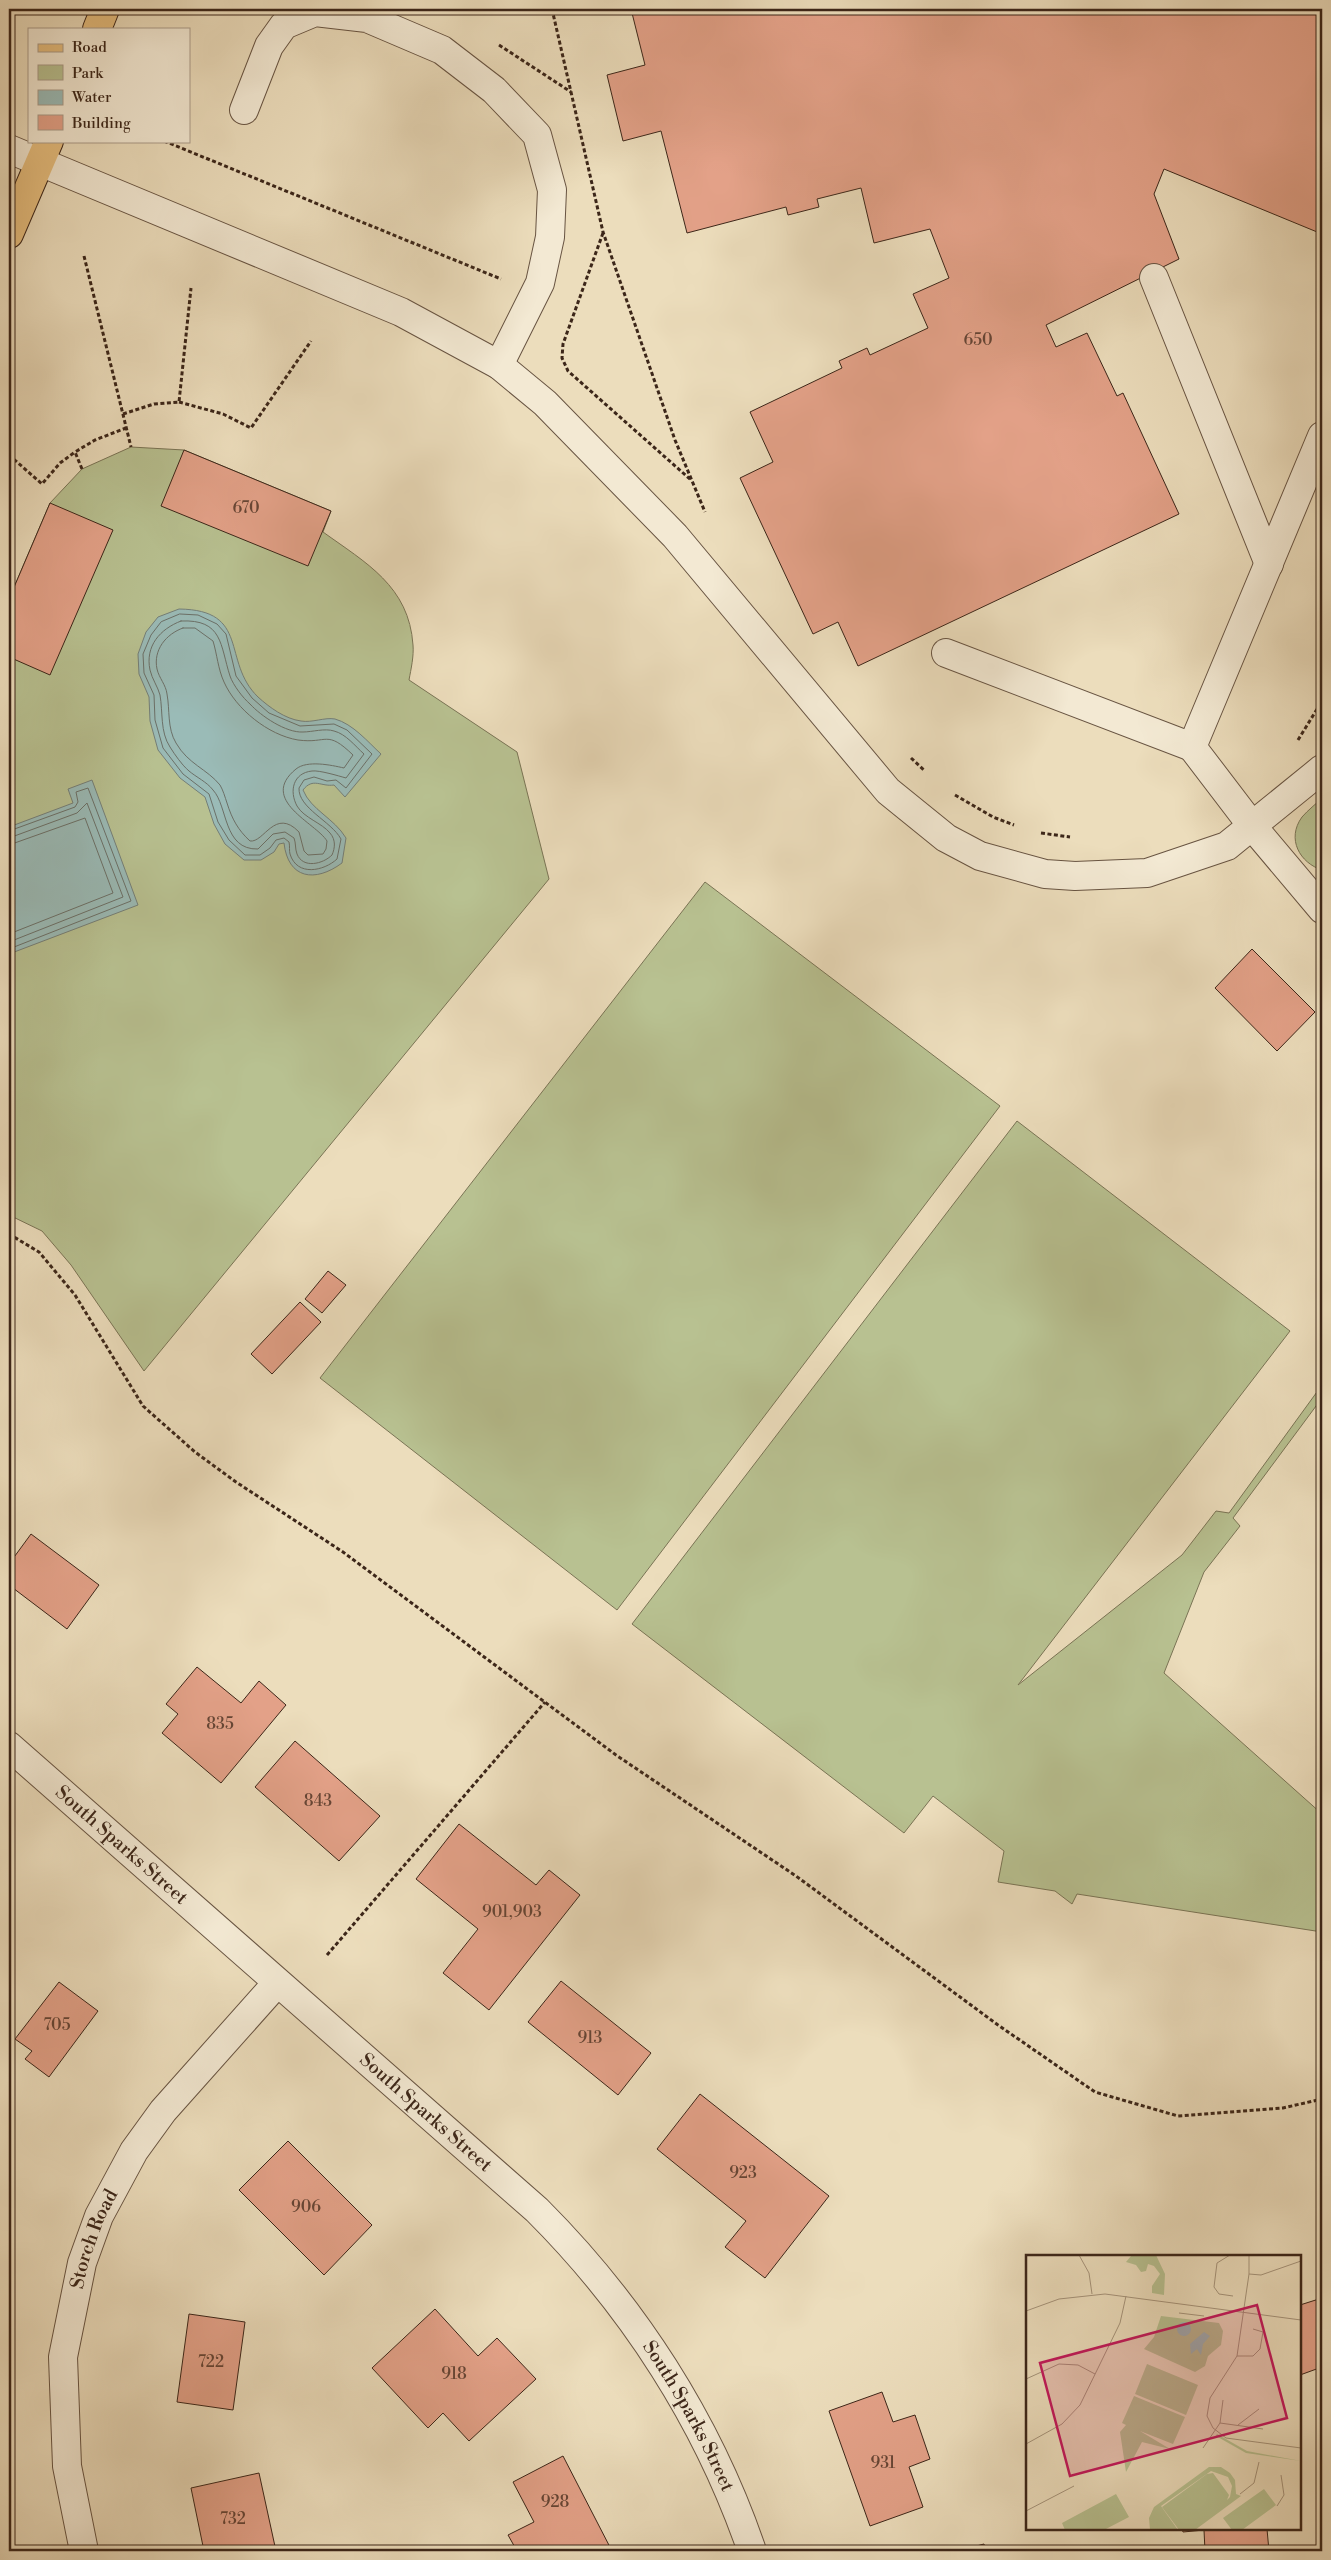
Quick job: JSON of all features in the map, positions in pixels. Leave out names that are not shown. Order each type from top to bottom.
[{"type":"main road","points":[[97,28],[105,9]]},
{"type":"main road","points":[[9,234],[44,152]]},
{"type":"street","points":[[244,110],[269,46],[284,25],[315,12],[367,18],[442,50],[494,90],[537,135],[552,190],[550,237],[540,283],[499,365]]},
{"type":"street","points":[[9,149],[44,152],[401,312],[499,365],[545,402],[675,536],[888,791],[946,838],[980,856],[1045,874],[1109,875],[1147,873],[1227,846],[1253,827],[1322,769]]},
{"type":"street","points":[[1154,278],[1269,564]]},
{"type":"street","points":[[1192,748],[1322,436]]},
{"type":"street","points":[[946,653],[1192,748],[1253,827],[1322,909]]},
{"type":"street","name":"South Sparks Street","points":[[9,1746],[537,2210],[578,2252],[634,2321],[690,2410],[736,2504],[752,2551]]},
{"type":"street","name":"Storch Road","points":[[84,2551],[67,2466],[64,2357],[82,2263],[99,2216],[134,2151],[163,2111],[277,1983]]},
{"type":"path","points":[[552,9],[603,232],[675,440],[694,482],[707,518]]},
{"type":"path","points":[[166,142],[507,282]]},
{"type":"path","points":[[603,232],[563,344],[562,358],[568,371],[694,482]]},
{"type":"path","points":[[84,256],[131,447]]},
{"type":"path","points":[[179,402],[191,288]]},
{"type":"path","points":[[122,414],[154,404],[179,402],[223,414],[251,428],[311,341]]},
{"type":"path","points":[[9,455],[42,484],[60,463],[74,452],[95,440],[126,428]]},
{"type":"path","points":[[74,452],[82,469]]},
{"type":"path","points":[[1294,744],[1322,701]]},
{"type":"path","points":[[908,755],[926,772]]},
{"type":"path","points":[[954,794],[992,817],[1021,828]]},
{"type":"path","points":[[1039,832],[1074,837]]},
{"type":"path","points":[[9,1234],[39,1252],[75,1295],[143,1406],[195,1452],[236,1482],[351,1557],[616,1755],[796,1876],[998,2025],[1095,2092],[1178,2116],[1283,2108],[1322,2099]]},
{"type":"path","points":[[327,1955],[545,1702]]},
{"type":"green space","points":[[131,447],[184,450],[331,511],[323,532],[355,554],[383,578],[394,591],[403,607],[410,624],[413,645],[409,680],[517,752],[549,879],[144,1371],[71,1265],[42,1231],[9,1215],[9,599],[50,503],[82,469]]},
{"type":"green space","points":[[1322,798],[1322,832],[1319,835],[1322,838],[1322,870],[1314,867],[1302,856],[1295,842],[1295,834],[1297,825],[1302,817]]},
{"type":"green space","points":[[705,882],[1000,1106],[617,1610],[320,1378]]},
{"type":"green space","points":[[1017,1121],[1290,1331],[1018,1685],[1182,1555],[1216,1511],[1229,1513],[1322,1385],[1322,1398],[1233,1518],[1240,1526],[1204,1572],[1164,1673],[1322,1814],[1322,1932],[1077,1894],[1072,1904],[1055,1891],[998,1882],[1004,1851],[933,1796],[904,1833],[632,1624]]},
{"type":"water","points":[[179,609],[202,612],[217,618],[226,628],[232,640],[240,668],[247,683],[258,697],[272,708],[295,720],[335,719],[342,721],[360,734],[381,754],[345,797],[334,785],[314,783],[303,790],[311,803],[346,838],[342,863],[322,873],[304,874],[291,864],[284,843],[279,844],[274,852],[261,860],[244,860],[225,844],[214,824],[205,797],[180,778],[158,750],[150,721],[149,697],[139,674],[138,654],[146,632],[158,617]]},
{"type":"water","points":[[92,780],[138,905],[9,954],[9,827],[73,803],[68,789]]},
{"type":"building","points":[[631,9],[1322,9],[1322,234],[1164,169],[1154,194],[1179,259],[1046,325],[1056,347],[1087,333],[1117,396],[1123,393],[1179,514],[858,666],[838,622],[813,634],[740,478],[773,462],[750,412],[842,368],[839,361],[867,348],[870,355],[928,328],[913,294],[949,278],[930,229],[874,243],[861,188],[817,199],[819,207],[788,215],[786,207],[687,233],[661,131],[623,141],[607,75],[645,65]]},
{"type":"building","points":[[184,450],[331,511],[308,566],[161,506]]},
{"type":"building","points":[[50,503],[113,530],[50,675],[9,657],[9,599]]},
{"type":"building","points":[[1252,949],[1315,1012],[1277,1051],[1215,988]]},
{"type":"building","points":[[328,1271],[346,1285],[322,1313],[305,1299]]},
{"type":"building","points":[[300,1302],[321,1322],[272,1374],[251,1354]]},
{"type":"building","points":[[31,1534],[99,1585],[67,1629],[9,1585],[9,1564]]},
{"type":"building","points":[[197,1667],[241,1703],[259,1681],[286,1705],[221,1783],[162,1733],[178,1714],[166,1704]]},
{"type":"building","points":[[295,1741],[380,1816],[339,1861],[255,1787]]},
{"type":"building","points":[[459,1824],[536,1885],[549,1870],[580,1895],[489,2010],[443,1973],[478,1929],[416,1879]]},
{"type":"building","points":[[561,1981],[651,2053],[618,2095],[528,2022]]},
{"type":"building","points":[[59,1982],[98,2011],[49,2077],[25,2059],[32,2051],[15,2039]]},
{"type":"building","points":[[700,2094],[829,2196],[765,2278],[725,2247],[746,2221],[657,2149]]},
{"type":"building","points":[[288,2141],[372,2225],[324,2275],[239,2190]]},
{"type":"building","points":[[1322,2298],[1322,2367],[1301,2375],[1301,2305]]},
{"type":"building","points":[[435,2309],[478,2356],[497,2338],[536,2379],[469,2441],[443,2413],[428,2428],[372,2368]]},
{"type":"building","points":[[189,2314],[245,2322],[233,2410],[177,2402]]},
{"type":"building","points":[[882,2392],[893,2422],[915,2415],[930,2459],[909,2467],[923,2507],[870,2526],[829,2411]]},
{"type":"building","points":[[563,2456],[612,2551],[517,2551],[508,2535],[534,2522],[513,2482]]},
{"type":"building","points":[[259,2473],[276,2551],[204,2551],[191,2488]]},
{"type":"building","points":[[1182,2530],[1204,2530],[1183,2532]]},
{"type":"building","points":[[1204,2530],[1267,2530],[1269,2551],[1205,2551]]},
{"type":"building","points":[[984,2544],[986,2551],[957,2551]]}]
